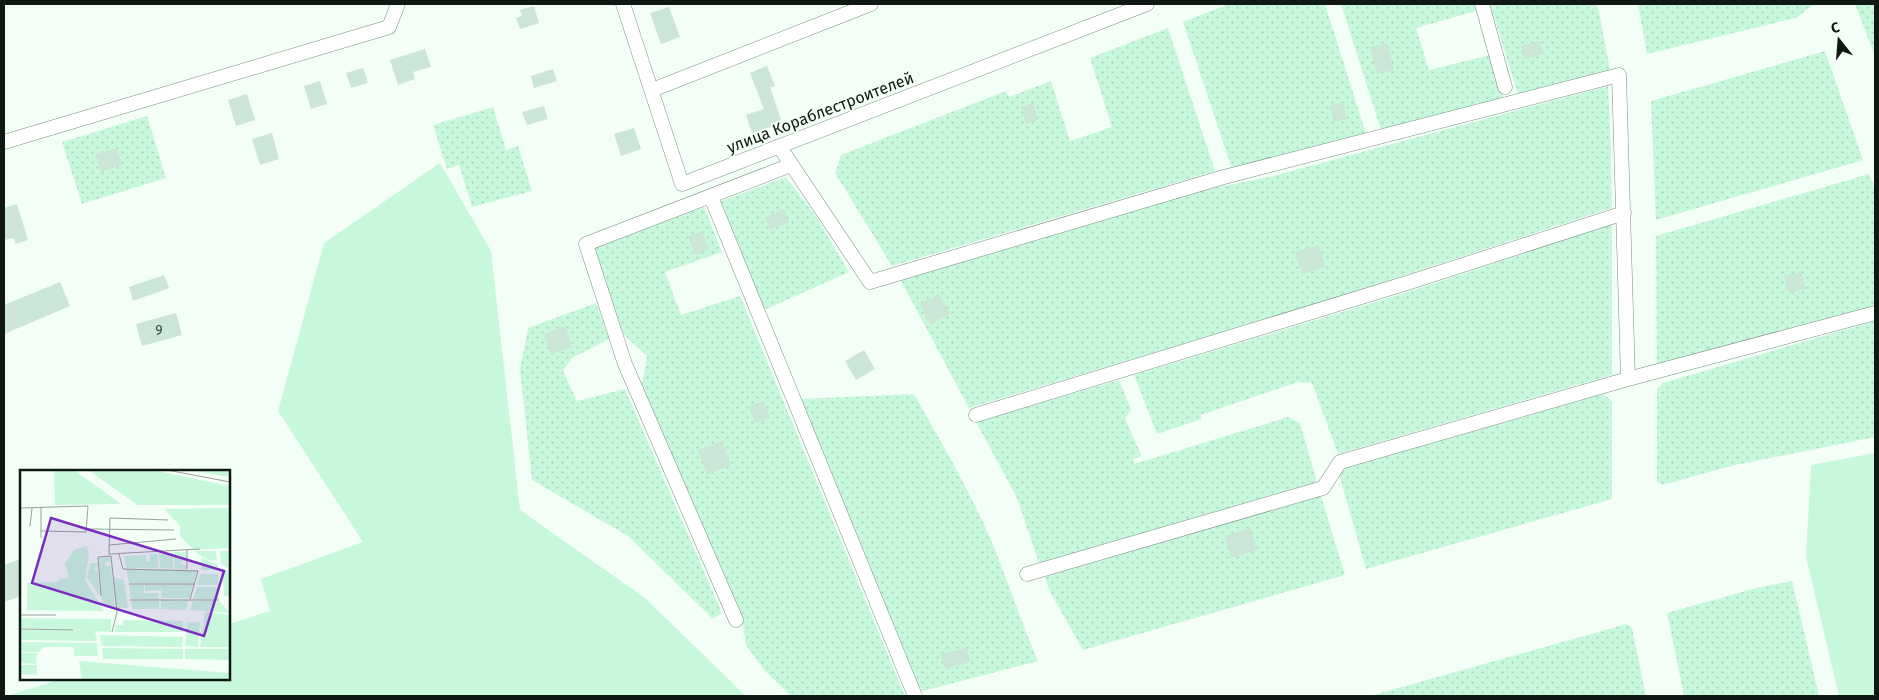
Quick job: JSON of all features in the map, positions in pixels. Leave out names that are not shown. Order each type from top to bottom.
[{"type":"street","points":[[4,142],[389,27],[398,4]]},
{"type":"street","name":"улица Кораблестроителей","points":[[623,4],[682,184],[1147,4]]},
{"type":"street","points":[[652,90],[871,4]]},
{"type":"street","points":[[1482,4],[1505,87]]},
{"type":"street","points":[[779,146],[870,282],[1224,177],[1619,75],[1628,379]]},
{"type":"street","points":[[736,620],[625,364],[586,244],[791,165]]},
{"type":"street","points":[[711,197],[915,696]]},
{"type":"street","points":[[976,415],[1407,283],[1624,213]]},
{"type":"street","points":[[1027,574],[1323,488],[1340,462],[1628,379],[1875,313]]},
{"type":"green space","points":[[1229,4],[1325,4],[1366,134],[1232,169],[1183,22]]},
{"type":"green space","points":[[1341,4],[1474,4],[1476,11],[1416,28],[1429,70],[1490,55],[1504,98],[1381,130]]},
{"type":"green space","points":[[1490,4],[1596,4],[1610,70],[1518,94]]},
{"type":"green space","points":[[1638,4],[1813,5],[1796,18],[1647,54]]},
{"type":"green space","points":[[1855,4],[1875,4],[1875,56]]},
{"type":"green space","points":[[1168,28],[1215,171],[892,266],[835,173],[841,155],[1006,91],[1009,97],[1051,81],[1070,141],[1112,127],[1090,58]]},
{"type":"green space","points":[[1825,51],[1863,160],[1656,220],[1651,101]]},
{"type":"green space","points":[[1608,86],[1612,208],[1306,307],[969,408],[900,279],[1203,190],[1269,177]]},
{"type":"green space","points":[[493,107],[506,150],[518,146],[532,191],[472,207],[459,165],[447,169],[433,125]]},
{"type":"green space","points":[[147,116],[166,178],[82,204],[62,142]]},
{"type":"green space","points":[[440,163],[491,251],[520,510],[645,598],[746,696],[7,696],[58,680],[230,680],[230,624],[270,611],[261,579],[363,542],[278,411],[324,243]]},
{"type":"green space","points":[[1869,174],[1875,189],[1875,306],[1657,369],[1656,236]]},
{"type":"green space","points":[[786,177],[817,218],[849,272],[762,311],[719,202]]},
{"type":"green space","points":[[704,207],[722,252],[665,272],[681,315],[740,296],[905,696],[791,696],[764,670],[746,645],[742,619],[641,389],[647,356],[624,335],[592,249]]},
{"type":"green space","points":[[1612,224],[1612,375],[1338,454],[1312,383],[1298,382],[1201,415],[1202,419],[1157,434],[1134,375],[1405,293]]},
{"type":"green space","points":[[596,303],[609,339],[572,358],[563,371],[577,401],[625,389],[722,613],[713,619],[628,536],[532,480],[520,369],[528,328]]},
{"type":"green space","points":[[1875,321],[1875,437],[1735,465],[1662,485],[1657,482],[1657,389],[1663,383]]},
{"type":"green space","points":[[1119,380],[1131,409],[1125,419],[1142,456],[1133,459],[1134,464],[1288,417],[1300,423],[1317,482],[1039,563],[1017,498],[976,422]]},
{"type":"green space","points":[[914,394],[956,469],[985,527],[1038,661],[919,692],[799,399]]},
{"type":"green space","points":[[1603,394],[1612,401],[1612,499],[1366,569],[1339,474],[1342,469]]},
{"type":"green space","points":[[1875,453],[1875,696],[1839,696],[1806,557],[1811,465]]},
{"type":"green space","points":[[1321,496],[1345,575],[1083,650],[1050,592],[1045,577]]},
{"type":"green space","points":[[1792,581],[1819,696],[1684,696],[1667,613],[1756,588]]},
{"type":"green space","points":[[1627,624],[1632,628],[1646,696],[1370,696]]},
{"type":"building","points":[[534,6],[539,23],[520,29],[516,18],[522,16],[520,10]]},
{"type":"building","points":[[669,7],[680,37],[661,44],[650,13]]},
{"type":"building","points":[[1540,41],[1543,54],[1524,59],[1521,46]]},
{"type":"building","points":[[1387,43],[1394,70],[1377,74],[1370,47]]},
{"type":"building","points":[[425,49],[431,67],[413,72],[415,79],[398,85],[390,60]]},
{"type":"building","points":[[767,66],[775,86],[770,87],[782,123],[752,133],[746,115],[764,109],[750,73]]},
{"type":"building","points":[[363,68],[368,83],[351,88],[346,73]]},
{"type":"building","points":[[553,69],[557,81],[534,88],[531,76]]},
{"type":"building","points":[[320,81],[327,104],[311,109],[304,86]]},
{"type":"building","points":[[247,94],[255,120],[236,126],[228,100]]},
{"type":"building","points":[[1343,102],[1347,119],[1334,122],[1330,105]]},
{"type":"building","points":[[1033,103],[1038,120],[1026,124],[1021,107]]},
{"type":"building","points":[[544,106],[548,119],[527,125],[522,112]]},
{"type":"building","points":[[634,128],[641,149],[621,156],[614,134]]},
{"type":"building","points":[[272,133],[279,159],[260,165],[252,139]]},
{"type":"building","points":[[117,148],[122,165],[101,172],[95,154]]},
{"type":"building","points":[[17,204],[28,240],[15,244],[14,238],[4,240],[4,208]]},
{"type":"building","points":[[784,209],[789,222],[770,230],[765,217]]},
{"type":"building","points":[[702,231],[709,249],[695,255],[688,236]]},
{"type":"building","points":[[1319,245],[1325,267],[1302,274],[1295,252]]},
{"type":"building","points":[[1801,272],[1806,289],[1789,293],[1784,276]]},
{"type":"building","points":[[164,275],[169,288],[133,301],[129,287]]},
{"type":"building","points":[[60,282],[70,306],[4,334],[4,305]]},
{"type":"building","points":[[939,294],[950,314],[930,324],[920,304]]},
{"type":"building","points":[[176,313],[182,335],[142,346],[136,324]]},
{"type":"building","points":[[565,326],[572,347],[551,354],[544,334]]},
{"type":"building","points":[[864,350],[875,369],[856,380],[845,361]]},
{"type":"building","points":[[764,401],[770,418],[755,423],[749,406]]},
{"type":"building","points":[[722,441],[731,465],[707,475],[698,450]]},
{"type":"building","points":[[1250,528],[1257,550],[1231,558],[1225,536]]},
{"type":"building","points":[[20,559],[20,596],[4,602],[4,565]]},
{"type":"building","points":[[967,648],[970,662],[945,669],[941,654]]}]
